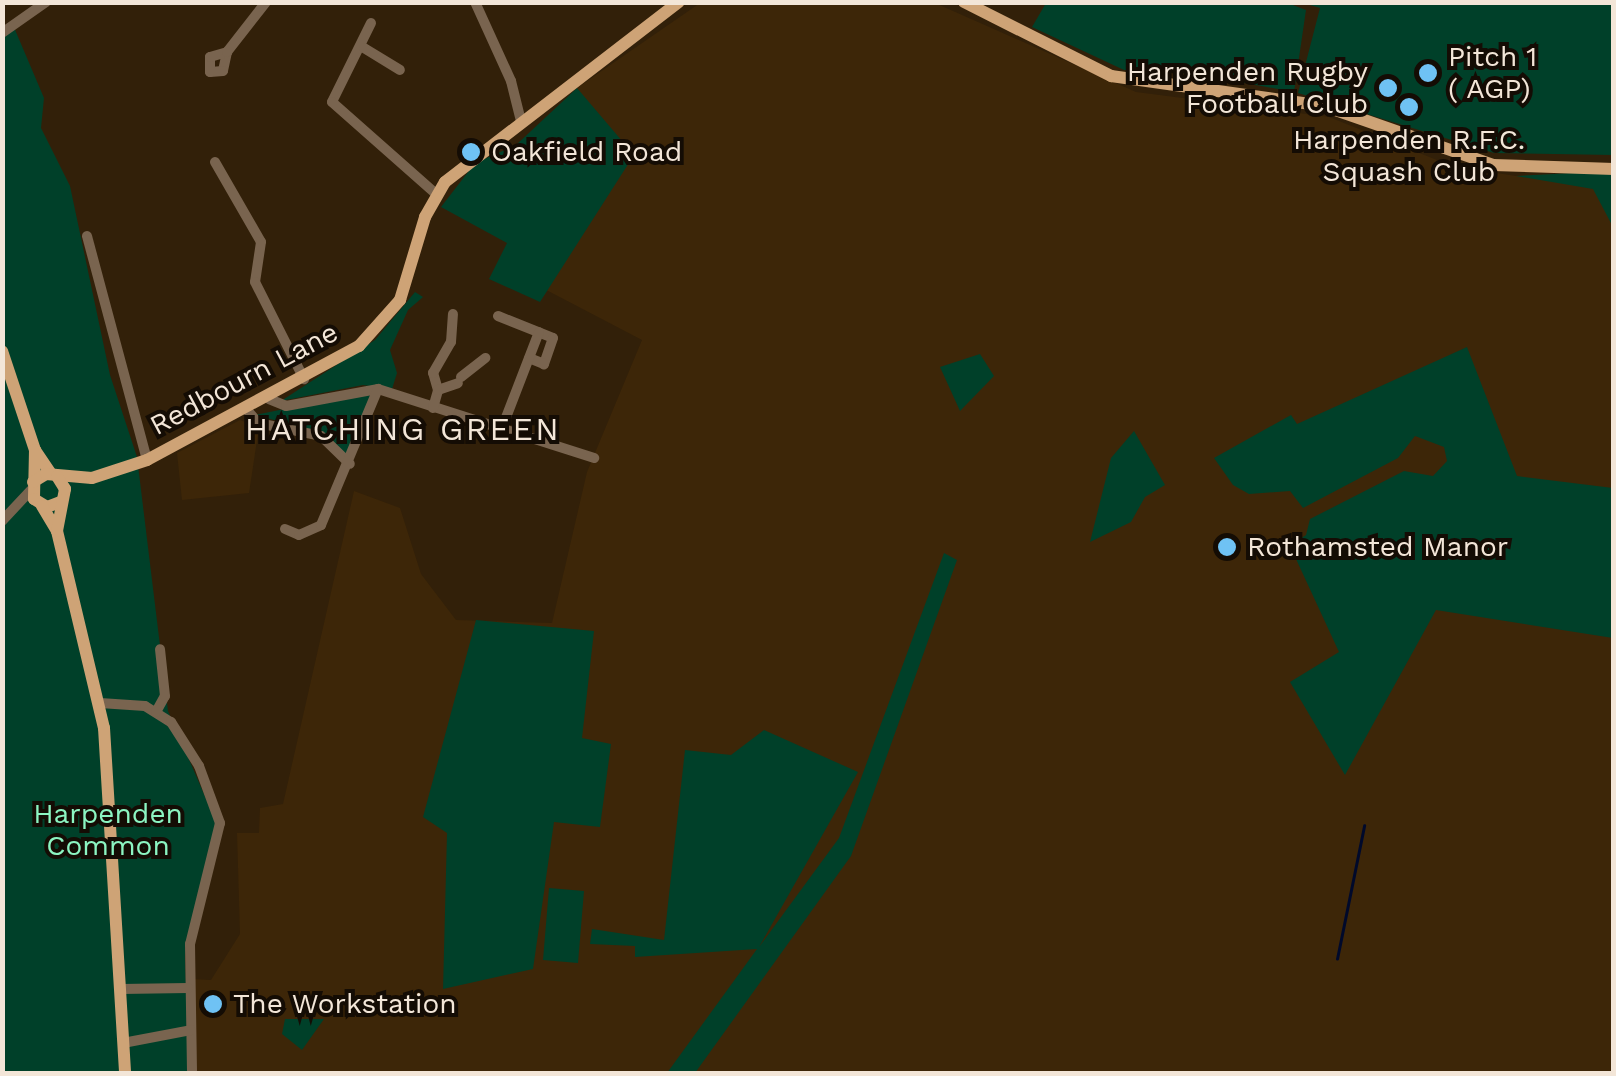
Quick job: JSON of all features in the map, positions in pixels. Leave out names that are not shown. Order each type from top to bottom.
[{"type":"main road","name":"Redbourn Lane","points":[[41,506],[63,498],[92,478],[146,460],[248,411],[359,346],[394,312],[436,194],[520,121],[679,2]]},
{"type":"main road","points":[[964,2],[1056,53],[1121,78],[1324,106],[1493,165],[1614,168]]},
{"type":"main road","points":[[2,352],[35,450],[54,475],[63,498],[56,531]]},
{"type":"main road","points":[[35,450],[32,486],[56,531],[100,702],[125,1074]]},
{"type":"main road","name":"Redbourn Lane","points":[[54,475],[92,478]]},
{"type":"main road","points":[[32,486],[54,475]]},
{"type":"street","points":[[2,33],[46,2]]},
{"type":"street","points":[[228,52],[266,2]]},
{"type":"street","points":[[475,2],[511,80],[520,121]]},
{"type":"street","points":[[371,23],[364,48],[339,78],[332,102],[436,194]]},
{"type":"street","points":[[364,48],[400,70]]},
{"type":"street","points":[[216,162],[261,242],[255,282],[305,380]]},
{"type":"street","points":[[88,236],[146,460]]},
{"type":"street","points":[[433,408],[438,390],[432,372],[451,342],[453,314]]},
{"type":"street","points":[[498,316],[553,338],[544,364],[529,358],[500,433]]},
{"type":"street","points":[[438,390],[460,380],[485,358]]},
{"type":"street","points":[[269,400],[286,406],[378,389],[500,433],[594,458]]},
{"type":"street","points":[[285,529],[300,535],[321,526],[378,389]]},
{"type":"street","points":[[248,411],[258,422],[322,436],[350,464]]},
{"type":"street","points":[[2,521],[18,509],[32,486]]},
{"type":"street","points":[[18,509],[41,506]]},
{"type":"street","points":[[156,712],[165,696],[160,649]]},
{"type":"street","points":[[100,702],[118,700],[156,712],[177,728],[220,823],[190,944],[192,1074]]},
{"type":"street","points":[[121,989],[188,988]]},
{"type":"street","points":[[124,1043],[191,1030]]},
{"type":"shaded area","points":[[700,3],[935,3],[1136,92],[1329,117],[1452,166],[1516,176],[1613,171],[1613,1073],[194,1073],[191,979],[211,980],[240,934],[237,833],[259,833],[260,808],[283,804],[354,491],[400,508],[421,574],[456,620],[552,623],[587,472],[642,340],[508,270],[577,88]]},
{"type":"shaded area","points":[[240,420],[259,427],[249,493],[182,500],[177,453]]},
{"type":"green space","points":[[1285,2],[1306,10],[1294,92],[1197,74],[1124,70],[1032,27],[1046,3]]},
{"type":"green space","name":"Harpenden Rugby Football Club","points":[[1303,3],[1613,3],[1613,155],[1494,153],[1298,93],[1320,8]]},
{"type":"green space","name":"Harpenden Common","points":[[13,25],[44,98],[41,128],[70,186],[110,375],[137,457],[168,711],[217,824],[185,955],[189,1073],[3,1073],[2,32]]},
{"type":"green space","points":[[577,88],[634,155],[540,302],[489,279],[507,243],[441,207],[475,163],[516,145]]},
{"type":"green space","points":[[1613,171],[1613,227],[1593,189],[1516,176]]},
{"type":"green space","name":"HATCHING GREEN","points":[[415,292],[423,297],[408,310],[390,350],[397,373],[392,389],[363,385],[281,401],[375,340]]},
{"type":"green space","points":[[1467,347],[1517,476],[1613,488],[1613,638],[1436,610],[1345,775],[1290,682],[1339,652],[1290,546],[1306,535],[1310,519],[1404,471],[1433,476],[1447,461],[1444,447],[1415,436],[1398,458],[1303,508],[1290,491],[1249,494],[1233,485],[1214,458],[1291,415],[1297,424]]},
{"type":"green space","points":[[980,354],[994,376],[960,411],[940,367]]},
{"type":"green space","name":"HATCHING GREEN","points":[[372,391],[347,457],[324,433],[255,415]]},
{"type":"green space","points":[[1134,431],[1165,485],[1145,497],[1131,522],[1090,542],[1111,458]]},
{"type":"green space","points":[[944,553],[957,560],[851,856],[695,1073],[667,1073],[757,949],[635,957],[635,946],[590,944],[592,929],[664,940],[685,750],[731,755],[764,730],[858,772],[759,947],[839,838]]},
{"type":"green space","points":[[476,620],[594,631],[582,738],[611,744],[600,827],[554,822],[533,969],[443,989],[447,833],[423,817]]},
{"type":"green space","points":[[549,888],[584,891],[578,963],[543,960]]},
{"type":"green space","points":[[285,1019],[324,1019],[302,1050],[282,1034]]},
{"type":"waterway","points":[[1337,959],[1364,826]]},
{"type":"place","name":"Pitch 1 ( AGP)","points":[[1428,73]]},
{"type":"place","name":"Harpenden Rugby Football Club","points":[[1388,88]]},
{"type":"place","name":"Harpenden R.F.C. Squash Club","points":[[1409,107]]},
{"type":"place","name":"Oakfield Road","points":[[471,152]]},
{"type":"place","name":"Rothamsted Manor","points":[[1227,547]]},
{"type":"place","name":"The Workstation","points":[[213,1004]]},
{"type":"district","name":"HATCHING GREEN","points":[[403,429]]}]
